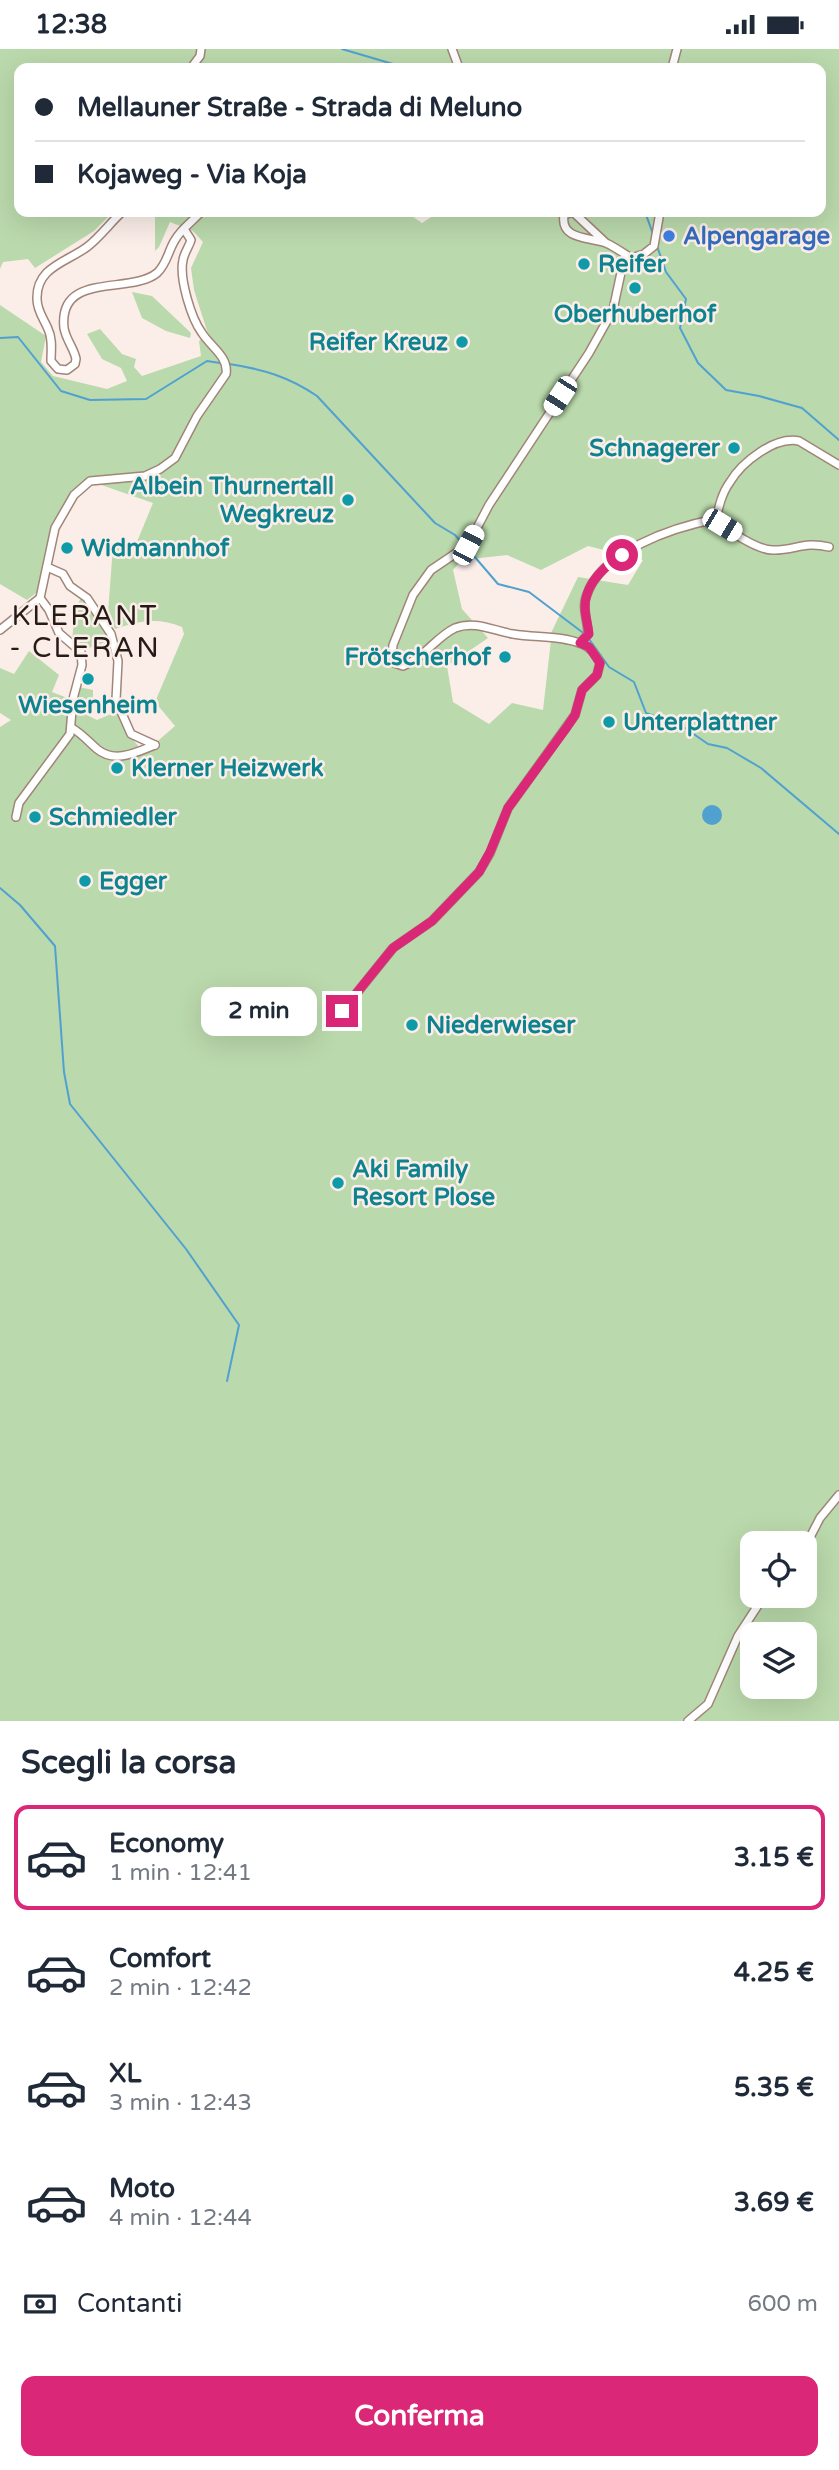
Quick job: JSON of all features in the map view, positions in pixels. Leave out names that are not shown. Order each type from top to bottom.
[{"type":"street","points":[[116,217],[88,246],[57,263],[41,279],[38,306],[49,329],[52,342],[51,362],[58,369],[68,370],[75,364],[76,359],[64,326],[65,316],[73,300],[90,288],[136,283],[156,274],[163,266],[176,237],[196,217]]},
{"type":"street","points":[[564,217],[562,225],[565,230],[606,243]]},
{"type":"street","points":[[578,217],[606,243],[631,258]]},
{"type":"street","points":[[584,639],[515,635],[480,626],[465,626],[452,630],[411,663],[403,666],[394,663],[392,654],[413,595],[431,570],[465,547],[607,321],[613,310],[622,268],[631,258],[644,254],[655,242],[659,217]]},
{"type":"street","points":[[0,630],[40,598],[55,528],[74,495],[90,481],[145,476],[160,469],[174,458],[197,417],[224,378],[225,363],[202,335],[192,313],[182,267],[191,240],[184,229]]},
{"type":"street","points":[[716,519],[724,491],[731,479],[761,453],[785,439],[799,441],[839,465]]},
{"type":"street","points":[[716,519],[758,547],[770,551],[807,544],[829,547]]},
{"type":"street","points":[[331,1025],[393,948],[432,921],[479,872],[508,808],[575,715],[582,690],[597,675],[600,663],[584,639],[586,597],[597,577],[622,555],[664,533],[689,524],[716,519]]},
{"type":"street","points":[[47,567],[62,574],[70,586],[87,598],[111,634],[117,656],[116,702],[131,734],[155,745],[128,755],[111,757],[72,728]]},
{"type":"street","points":[[16,817],[19,803],[65,742],[72,728],[73,699],[82,665],[82,654],[59,633],[49,610],[40,598]]},
{"type":"street","points":[[813,1531],[839,1495]]},
{"type":"street","points":[[688,1721],[708,1705],[738,1636],[756,1608]]},
{"type":"green space","points":[[0,49],[839,49],[839,1721],[0,1721],[0,727],[11,720],[0,713],[0,668],[14,674],[29,651],[59,675],[52,692],[75,701],[79,687],[93,690],[85,714],[97,720],[118,711],[129,735],[144,753],[175,726],[155,702],[184,634],[182,627],[157,621],[140,622],[115,629],[108,613],[113,546],[134,549],[153,503],[90,481],[83,486],[55,528],[40,590],[27,600],[0,584],[0,305],[46,336],[41,362],[53,376],[107,389],[127,381],[121,368],[102,359],[87,334],[100,329],[122,354],[136,359],[134,367],[142,376],[201,356],[199,341],[208,334],[194,290],[191,268],[203,242],[193,231],[170,222],[155,251],[155,217],[413,217],[422,223],[431,217],[826,217],[826,63],[14,63],[14,217],[108,217],[94,231],[35,268],[28,259],[3,262],[0,269]],"holes":[[[588,546],[643,560],[628,585],[578,577],[552,631],[543,710],[512,703],[489,724],[453,702],[447,666],[488,638],[462,609],[453,570],[462,560],[507,555],[541,570]]]},
{"type":"green space","points":[[132,292],[152,296],[191,333],[190,338],[166,331],[142,318]]},
{"type":"green space","points":[[81,598],[111,640],[83,650],[72,641],[75,609]]},
{"type":"water","points":[[708,805],[716,805],[722,815],[716,825],[708,825],[702,819],[702,811]]},
{"type":"waterway","points":[[342,49],[390,63]]},
{"type":"waterway","points":[[647,217],[653,234]]},
{"type":"waterway","points":[[657,246],[666,272],[686,299],[680,328],[698,363],[726,390],[802,408],[839,440]]},
{"type":"waterway","points":[[0,338],[18,337],[61,391],[90,400],[146,399],[207,361],[220,363]]},
{"type":"waterway","points":[[229,364],[275,375],[317,396],[435,523],[455,535],[464,545]]},
{"type":"waterway","points":[[468,549],[498,584],[529,592],[586,635]]},
{"type":"waterway","points":[[589,639],[609,667],[634,682],[646,713],[682,726],[708,744],[727,748],[761,768],[839,834]]},
{"type":"waterway","points":[[0,888],[20,905],[55,946],[64,1072],[70,1104],[186,1249],[239,1325],[227,1381]]},
{"type":"place","name":"Alpengarage","points":[[669,236]]},
{"type":"place","name":"Reifer","points":[[584,264]]},
{"type":"place","name":"Oberhuberhof","points":[[635,288]]},
{"type":"place","name":"Reifer Kreuz","points":[[462,342]]},
{"type":"place","name":"Schnagerer","points":[[734,448]]},
{"type":"place","name":"Albein Thurnertall Wegkreuz","points":[[348,500]]},
{"type":"place","name":"Widmannhof","points":[[67,548]]},
{"type":"place","name":"Frötscherhof","points":[[505,657]]},
{"type":"place","name":"Wiesenheim","points":[[88,679]]},
{"type":"place","name":"Unterplattner","points":[[609,722]]},
{"type":"place","name":"Klerner Heizwerk","points":[[117,768]]},
{"type":"place","name":"Schmiedler","points":[[35,817]]},
{"type":"place","name":"Egger","points":[[85,881]]},
{"type":"place","name":"Niederwieser","points":[[412,1025]]},
{"type":"place","name":"Aki Family Resort Plose","points":[[338,1183]]},
{"type":"district","name":"KLERANT - CLERAN","points":[[85,632]]},
{"type":"route","points":[[342,1011],[393,948],[432,921],[479,872],[508,808],[575,715],[582,690],[597,675],[600,663],[589,647],[580,643],[589,634],[586,597],[597,577],[612,561],[622,555]]}]
